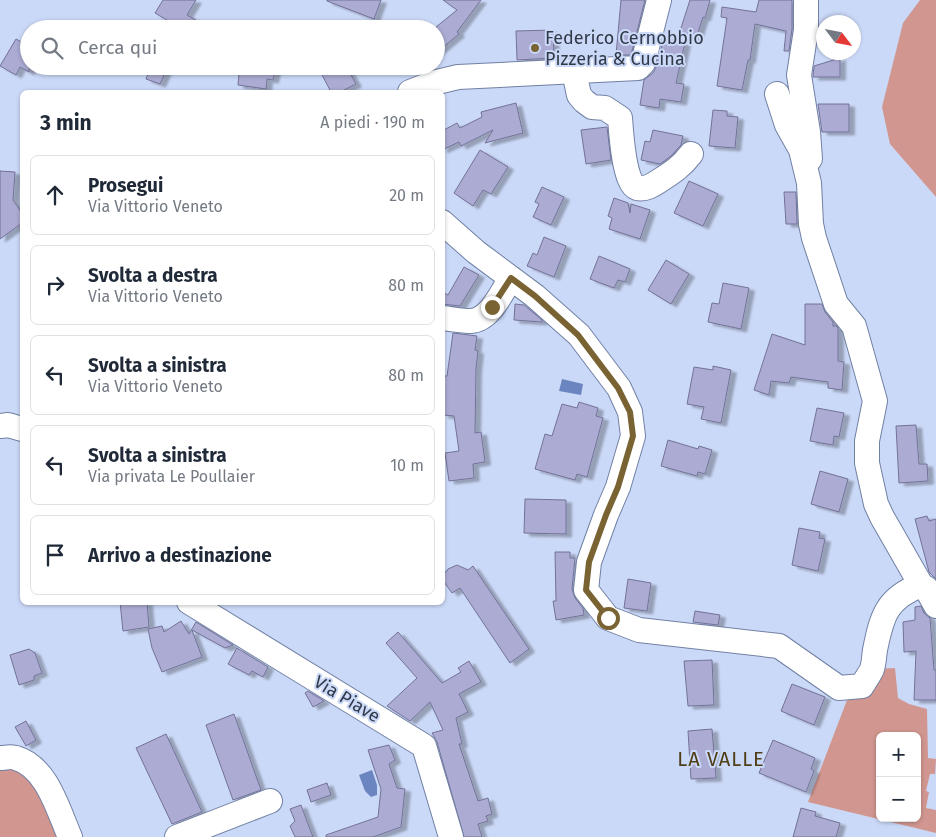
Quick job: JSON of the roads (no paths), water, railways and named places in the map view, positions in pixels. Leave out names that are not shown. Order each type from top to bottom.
[{"type":"street","points":[[415,90],[458,77],[638,68],[643,63],[659,0]]},
{"type":"street","points":[[806,0],[806,30],[799,75],[808,132],[811,169],[808,182]]},
{"type":"street","points":[[574,71],[579,95],[584,101],[592,107],[605,108],[620,118],[629,178],[634,186],[638,188],[649,187],[680,168],[691,154]]},
{"type":"street","points":[[777,94],[787,125],[801,150],[808,182],[810,224],[814,238],[836,304],[854,326],[875,401],[867,441],[867,463],[876,504],[921,585],[926,588],[936,606]]},
{"type":"street","points":[[445,225],[476,252],[535,296],[578,335],[618,388],[630,412],[633,436],[618,487],[589,562],[586,590],[608,618],[639,630],[779,646],[839,688],[862,686],[872,669],[881,622],[886,610],[901,594],[921,585]]},
{"type":"street","points":[[445,318],[472,321],[480,318],[492,307],[511,278]]},
{"type":"street","points":[[0,426],[8,425],[20,428]]},
{"type":"street","name":"Via Piave","points":[[194,605],[424,746],[451,837]]},
{"type":"street","points":[[0,758],[15,757],[33,767],[46,784],[70,837]]},
{"type":"street","points":[[177,837],[270,801]]},
{"type":"water","points":[[562,379],[583,384],[581,395],[559,391]]},
{"type":"water","points":[[372,770],[377,785],[377,795],[371,797],[365,791],[359,775]]},
{"type":"place","name":"Federico Cernobbio Pizzeria & Cucina","points":[[535,48]]},
{"type":"district","name":"LA VALLE","points":[[721,759]]}]
